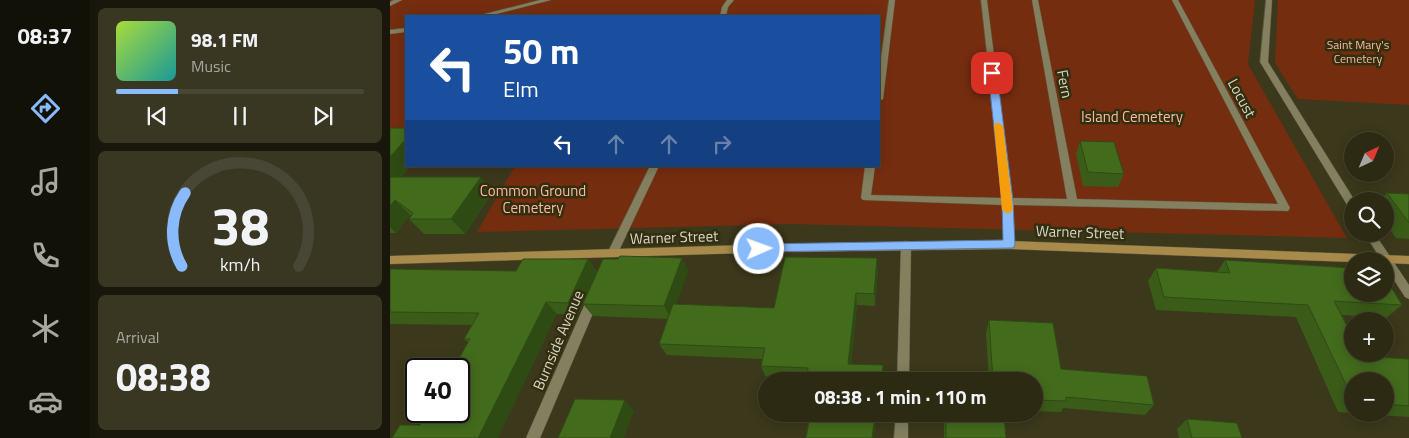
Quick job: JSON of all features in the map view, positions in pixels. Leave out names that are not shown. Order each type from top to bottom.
[{"type":"street","points":[[390,4],[399,0]]},
{"type":"street","points":[[484,15],[548,0]]},
{"type":"street","points":[[723,15],[724,7],[731,0]]},
{"type":"street","points":[[880,91],[892,0]]},
{"type":"street","points":[[984,0],[1008,201],[1009,245]]},
{"type":"street","name":"Fern","points":[[1035,0],[1073,203]]},
{"type":"street","name":"Locust","points":[[1073,203],[1285,208],[1175,0]]},
{"type":"street","points":[[1269,0],[1264,62],[1344,192]]},
{"type":"street","points":[[390,32],[405,30]]},
{"type":"street","points":[[606,267],[655,167]]},
{"type":"street","points":[[870,167],[866,198],[1073,203]]},
{"type":"street","points":[[903,372],[906,245]]},
{"type":"street","name":"Warner Street","points":[[390,260],[906,245],[1009,245],[1344,257]]},
{"type":"street","name":"Warner Street","points":[[1394,259],[1409,260]]},
{"type":"street","points":[[1394,272],[1409,294]]},
{"type":"street","name":"Burnside Avenue","points":[[533,438],[599,285]]},
{"type":"street","points":[[901,438],[902,422]]},
{"type":"green space","name":"Island Cemetery","points":[[390,0],[1255,0],[1248,64],[1344,233],[1344,238],[789,224],[477,232],[514,167],[880,167],[880,15],[405,15],[405,143],[390,145]]},
{"type":"green space","name":"Saint Mary's Cemetery","points":[[1278,0],[1409,0],[1409,105],[1298,99],[1275,63]]},
{"type":"building","points":[[390,128],[405,128],[405,140],[390,157]]},
{"type":"building","points":[[1080,141],[1114,142],[1124,174],[1088,172]]},
{"type":"building","points":[[390,177],[481,177],[451,219],[409,219],[413,213],[395,200],[390,206]]},
{"type":"building","points":[[1394,193],[1409,194],[1409,223],[1394,203]]},
{"type":"building","points":[[620,256],[682,258],[664,306],[583,304],[603,259],[618,259]]},
{"type":"building","points":[[785,257],[877,258],[874,294],[856,293],[848,364],[883,365],[883,372],[807,372],[808,368],[761,366],[765,348],[659,344],[673,304],[774,308]]},
{"type":"building","points":[[523,259],[588,259],[568,303],[546,302],[478,438],[392,438],[400,425],[470,423],[470,358],[459,358],[470,339],[464,339],[479,313],[390,312],[390,269],[516,271]]},
{"type":"building","points":[[1225,260],[1344,267],[1344,302],[1334,301],[1344,320],[1344,362],[1394,362],[1394,358],[1409,359],[1409,406],[1394,405],[1394,372],[1344,372],[1344,380],[1308,305],[1164,297],[1156,268],[1230,273]]},
{"type":"building","points":[[1394,292],[1402,305],[1351,302],[1394,302]]},
{"type":"building","points":[[989,320],[1053,323],[1061,369],[1147,376],[1154,405],[1066,397],[1066,401],[1043,400],[1043,372],[992,372]]},
{"type":"building","points":[[575,399],[625,400],[610,438],[558,438]]},
{"type":"building","points":[[1187,419],[1237,423],[1242,438],[1192,438]]},
{"type":"building","points":[[809,422],[874,422],[872,438],[806,438]]},
{"type":"building","points":[[946,422],[1005,422],[1006,438],[946,438]]},
{"type":"slow traffic","points":[[999,126],[1008,210]]},
{"type":"route","points":[[759,249],[906,245],[1009,245],[1008,201],[992,73]]},
{"type":"park label","name":"Common Ground Cemetery","points":[[533,198]]}]
